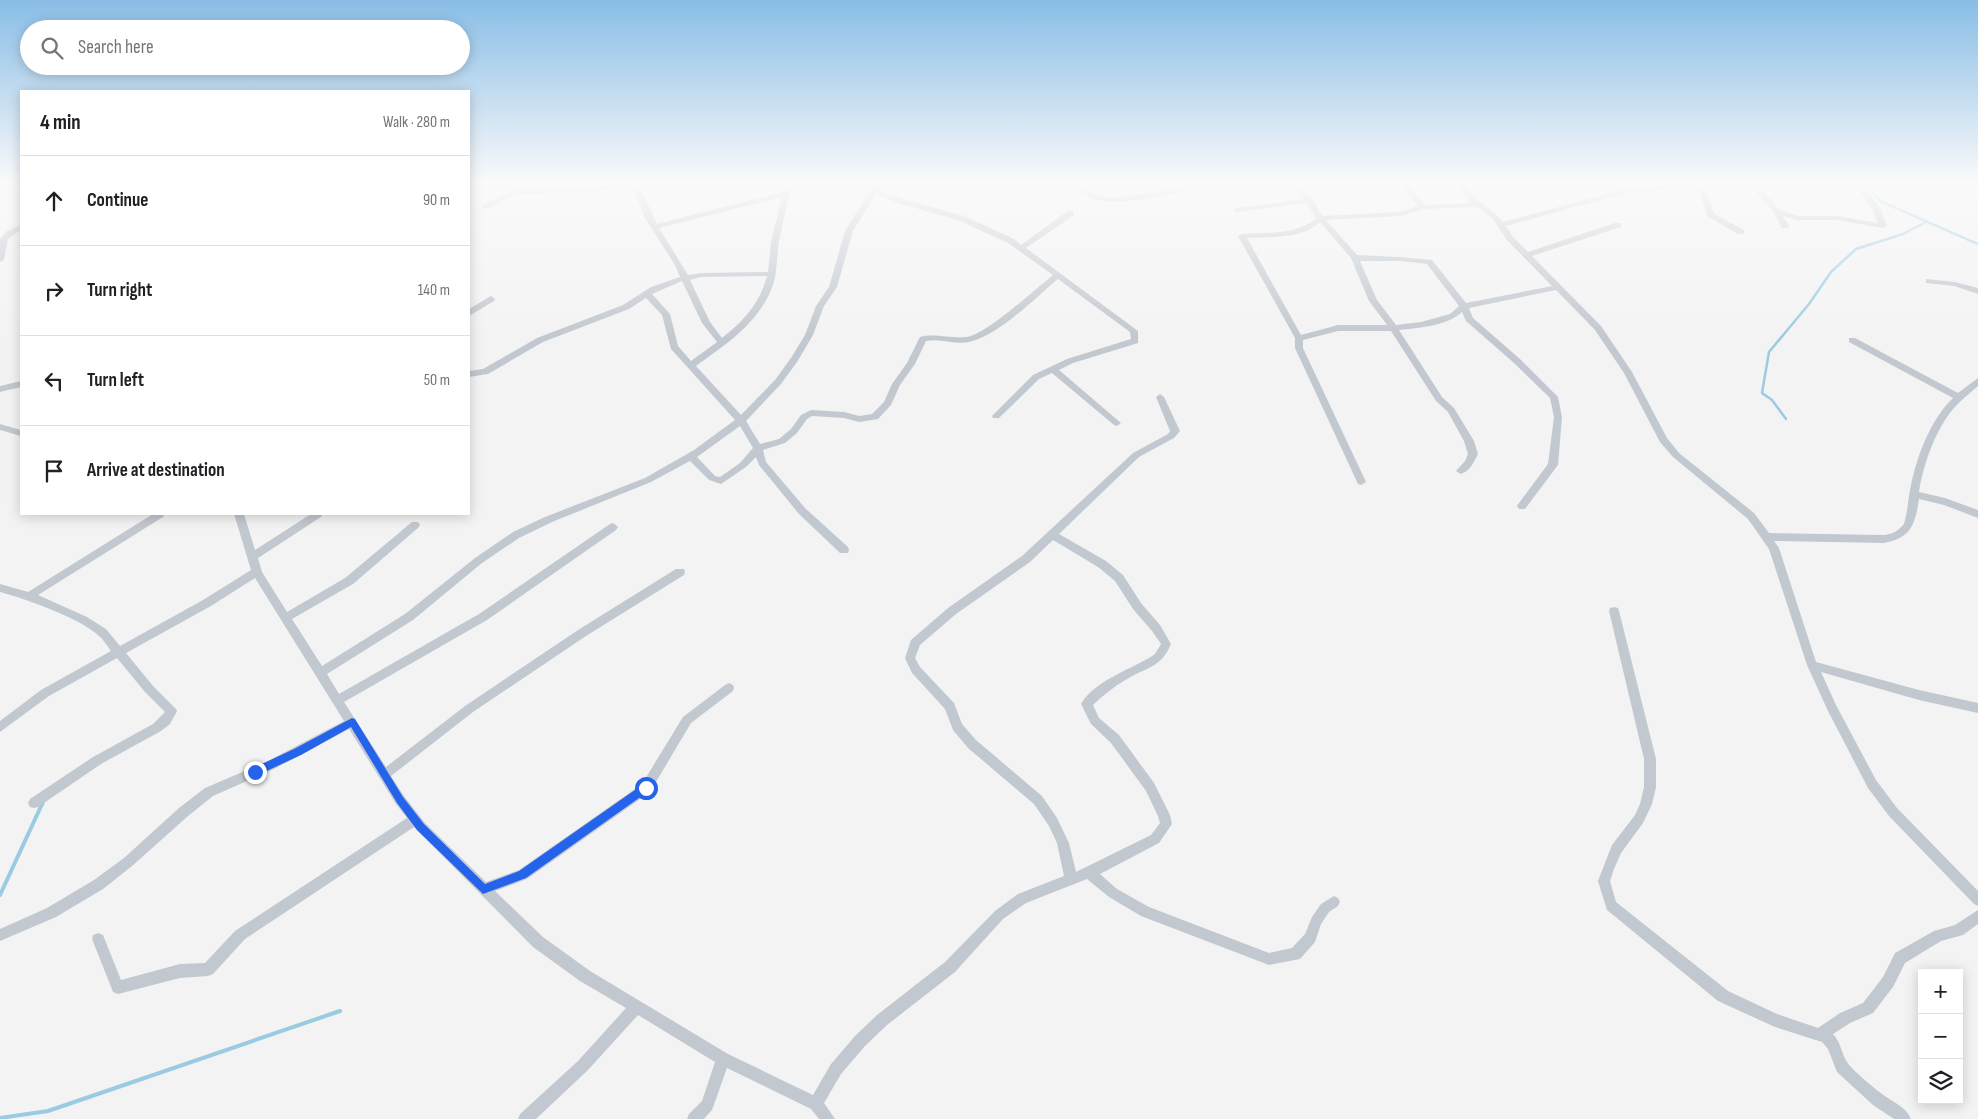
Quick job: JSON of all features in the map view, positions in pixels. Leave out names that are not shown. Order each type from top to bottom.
[{"type":"street","points":[[0,260],[3,239],[9,233]]},
{"type":"street","points":[[658,233],[686,277],[706,323],[722,342]]},
{"type":"street","points":[[690,366],[722,342],[755,311],[770,287],[777,233]]},
{"type":"street","points":[[320,673],[360,646],[400,624],[468,567],[516,535],[542,522],[646,480],[692,457],[715,442],[741,421],[764,399],[784,375],[809,335],[820,307],[832,288],[849,233]]},
{"type":"street","points":[[994,233],[1021,248],[1134,331],[1135,341],[1070,361],[1036,377],[996,416]]},
{"type":"street","points":[[1021,248],[1042,233]]},
{"type":"street","points":[[1277,233],[1242,236],[1270,282],[1274,294],[1299,338],[1298,348],[1361,482]]},
{"type":"street","points":[[1333,233],[1354,257],[1429,262],[1464,306],[1469,319],[1517,360],[1554,397],[1558,417],[1554,465],[1522,506]]},
{"type":"street","points":[[1507,233],[1598,328],[1628,372],[1663,440],[1676,455],[1751,516],[1767,537],[1774,548],[1812,665],[1851,746],[1872,784],[1893,812],[1978,900]]},
{"type":"street","points":[[1526,255],[1593,233]]},
{"type":"street","points":[[1354,257],[1373,301],[1394,328],[1438,399],[1451,410],[1469,441],[1473,454],[1469,463],[1462,471]]},
{"type":"street","points":[[470,374],[485,372],[540,340],[626,307],[654,289],[686,277],[772,274]]},
{"type":"street","points":[[692,457],[712,478],[721,481],[743,465],[758,448],[782,441],[794,431],[804,417],[811,413],[844,415],[860,419],[874,417],[888,403],[896,384],[911,364],[923,339],[935,336],[956,340],[973,338],[987,330],[1057,276]]},
{"type":"street","points":[[1928,281],[1955,284],[1978,291]]},
{"type":"street","points":[[1299,338],[1338,328],[1394,328],[1421,325],[1453,316],[1464,306],[1559,287]]},
{"type":"street","points":[[647,294],[666,314],[674,347],[741,421],[758,448],[762,463],[802,512],[844,550]]},
{"type":"street","points":[[470,313],[491,299]]},
{"type":"street","points":[[1852,340],[1960,398]]},
{"type":"street","points":[[1053,369],[1117,423]]},
{"type":"street","points":[[1767,537],[1891,539],[1898,536],[1912,518],[1914,495],[1919,473],[1939,422],[1944,413],[1978,381]]},
{"type":"street","points":[[0,389],[20,384]]},
{"type":"street","points":[[1070,879],[1063,843],[1053,822],[1038,800],[972,744],[957,727],[950,706],[916,670],[910,658],[915,643],[952,611],[1026,559],[1053,535],[1112,475],[1136,455],[1171,436],[1175,431],[1174,424],[1160,397]]},
{"type":"street","points":[[0,427],[20,433]]},
{"type":"street","points":[[1914,495],[1945,502],[1978,514]]},
{"type":"street","points":[[29,596],[158,515]]},
{"type":"street","points":[[239,515],[257,572],[285,618],[303,643],[384,776],[415,819],[483,889],[538,942],[585,976],[723,1059],[816,1104],[828,1119]]},
{"type":"street","points":[[252,557],[316,515]]},
{"type":"street","points":[[285,618],[349,581],[415,526]]},
{"type":"street","points":[[338,700],[483,617],[613,527]]},
{"type":"street","points":[[816,1104],[836,1069],[860,1041],[882,1020],[950,967],[998,915],[1022,898],[1089,873],[1155,839],[1166,824],[1164,815],[1150,787],[1116,739],[1094,721],[1087,704],[1122,676],[1155,660],[1163,653],[1166,644],[1156,628],[1137,606],[1119,578],[1102,564],[1053,535]]},
{"type":"street","points":[[0,727],[45,693],[207,603],[257,572]]},
{"type":"street","points":[[384,776],[469,709],[582,633],[680,572]]},
{"type":"street","points":[[0,588],[29,596],[83,620],[102,632],[149,689],[171,711],[170,717],[161,724],[108,753],[34,803]]},
{"type":"street","points":[[1614,611],[1650,759],[1650,786],[1640,819],[1616,849],[1604,881],[1611,906],[1723,996],[1775,1020],[1821,1034],[1833,1044],[1842,1067],[1878,1100],[1895,1110],[1904,1119]]},
{"type":"street","points":[[1812,665],[1919,695],[1978,708]]},
{"type":"street","points":[[483,889],[522,875],[646,788],[687,720],[729,688]]},
{"type":"street","points":[[0,935],[27,925],[70,903],[94,888],[128,862],[188,808],[216,788],[297,752],[352,722]]},
{"type":"street","points":[[98,939],[118,987],[180,971],[208,969],[240,935],[415,819]]},
{"type":"street","points":[[1089,873],[1113,893],[1145,912],[1269,959],[1295,954],[1310,938],[1316,921],[1325,908],[1334,902]]},
{"type":"street","points":[[1821,1034],[1836,1023],[1868,1008],[1888,982],[1900,958],[1939,935],[1958,931],[1978,916]]},
{"type":"street","points":[[525,1119],[556,1092],[614,1035],[636,1007]]},
{"type":"street","points":[[1833,1044],[1836,1023]]},
{"type":"street","points":[[694,1119],[707,1106],[723,1059]]},
{"type":"waterway","points":[[1786,419],[1772,400],[1762,393],[1769,352],[1809,304],[1831,272],[1856,249],[1904,233]]},
{"type":"waterway","points":[[1953,233],[1978,244]]},
{"type":"waterway","points":[[0,895],[43,802]]},
{"type":"waterway","points":[[0,1118],[48,1111],[340,1011]]},
{"type":"route","points":[[255,772],[352,722],[384,776],[421,827],[483,889],[522,875],[609,812],[646,788]]}]
